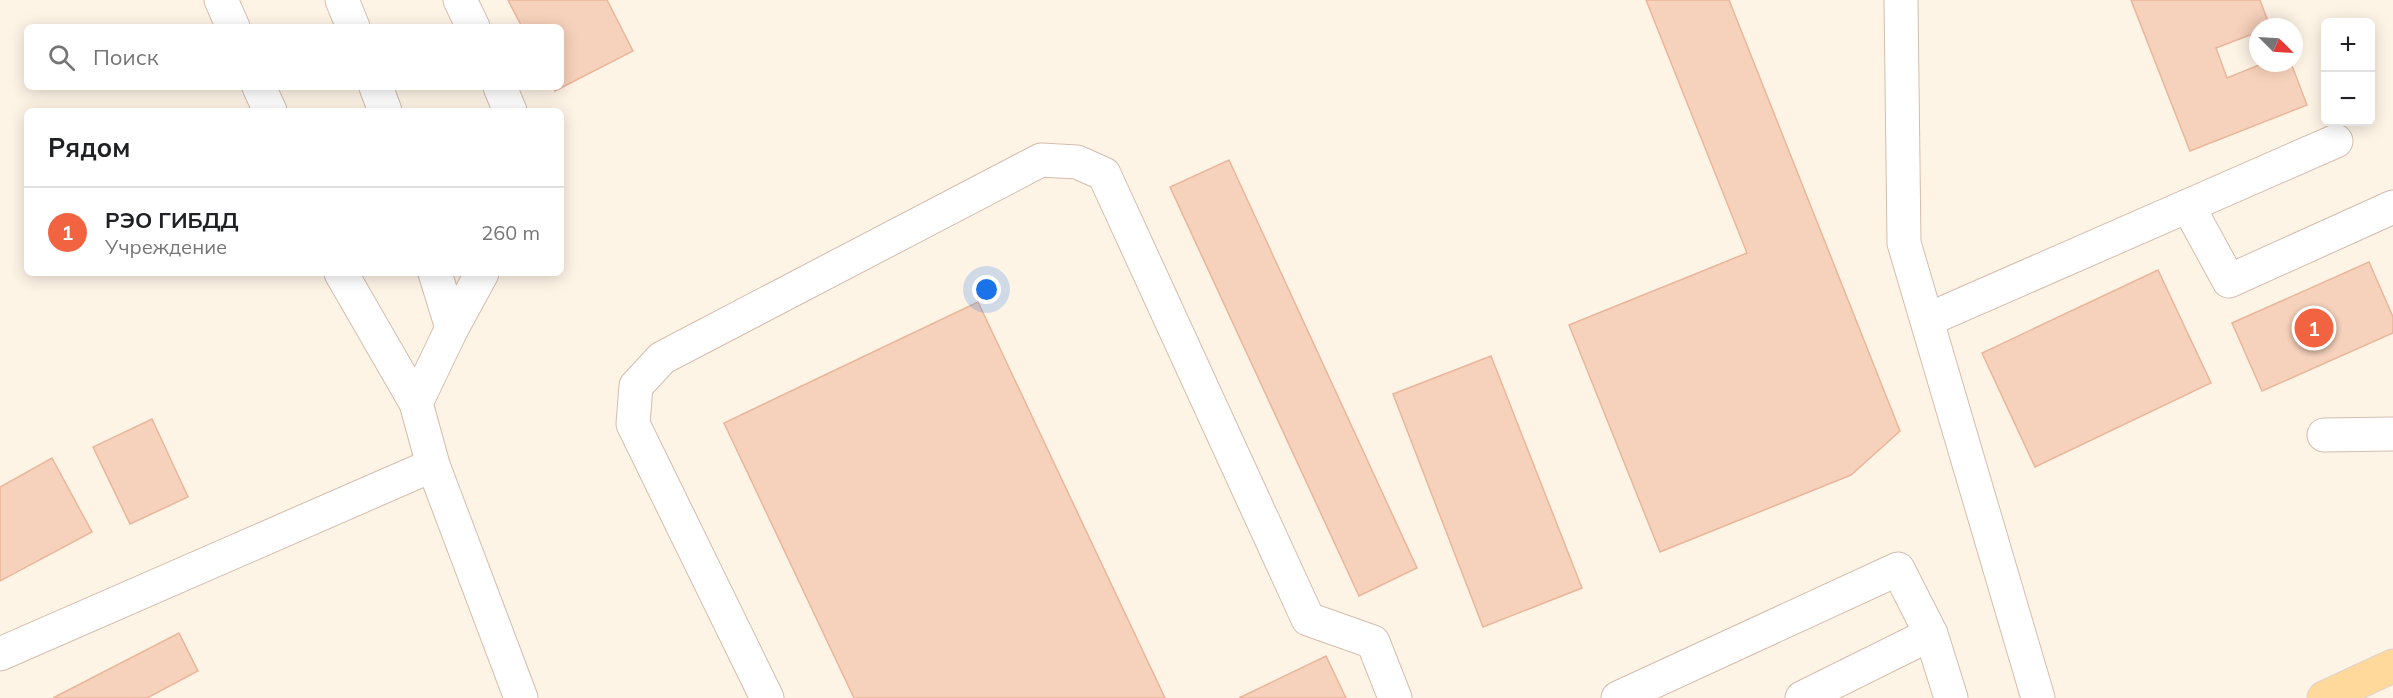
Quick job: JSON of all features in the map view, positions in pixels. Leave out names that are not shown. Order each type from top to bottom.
[{"type":"main road","points":[[2324,698],[2393,666]]},
{"type":"lane","points":[[221,0],[232,24]]},
{"type":"lane","points":[[342,0],[351,24]]},
{"type":"lane","points":[[460,0],[472,24]]},
{"type":"lane","points":[[1901,0],[1904,243],[2038,698]]},
{"type":"lane","points":[[261,90],[269,108]]},
{"type":"lane","points":[[377,90],[384,108]]},
{"type":"lane","points":[[501,90],[509,108]]},
{"type":"lane","points":[[1927,320],[2336,141]]},
{"type":"lane","points":[[767,698],[633,424],[636,386],[662,358],[1041,160],[1077,162],[1104,174],[1308,619],[1373,642],[1395,698]]},
{"type":"lane","points":[[2188,206],[2229,281],[2393,207]]},
{"type":"lane","points":[[343,276],[416,403],[433,465],[521,698]]},
{"type":"lane","points":[[436,276],[452,328]]},
{"type":"lane","points":[[416,403],[480,276]]},
{"type":"lane","points":[[2324,435],[2393,434]]},
{"type":"lane","points":[[0,654],[433,465]]},
{"type":"lane","points":[[1618,698],[1898,570],[1931,634],[1951,698]]},
{"type":"lane","points":[[1802,698],[1931,634]]},
{"type":"building","points":[[508,0],[607,0],[633,51],[564,86],[564,24],[520,24]]},
{"type":"building","points":[[1646,0],[1729,0],[1900,431],[1851,475],[1660,552],[1569,325],[1747,253]]},
{"type":"building","points":[[2131,0],[2260,0],[2267,18],[2249,18],[2249,35],[2216,48],[2227,78],[2249,69],[2249,72],[2294,72],[2307,105],[2190,151]]},
{"type":"building","points":[[1229,160],[1417,568],[1359,596],[1170,187]]},
{"type":"building","points":[[2369,262],[2393,317],[2393,333],[2262,391],[2232,323]]},
{"type":"building","points":[[2158,270],[2211,383],[2035,467],[1982,353]]},
{"type":"building","points":[[978,302],[1165,698],[854,698],[724,423]]},
{"type":"building","points":[[1491,356],[1582,588],[1483,627],[1393,394]]},
{"type":"building","points":[[152,419],[188,497],[130,524],[93,447]]},
{"type":"building","points":[[52,458],[92,532],[0,581],[0,487]]},
{"type":"building","points":[[179,633],[198,671],[147,698],[53,698]]},
{"type":"building","points":[[1326,656],[1346,698],[1239,698]]},
{"type":"place","name":"РЭО ГИБДД","points":[[2314,328]]}]
